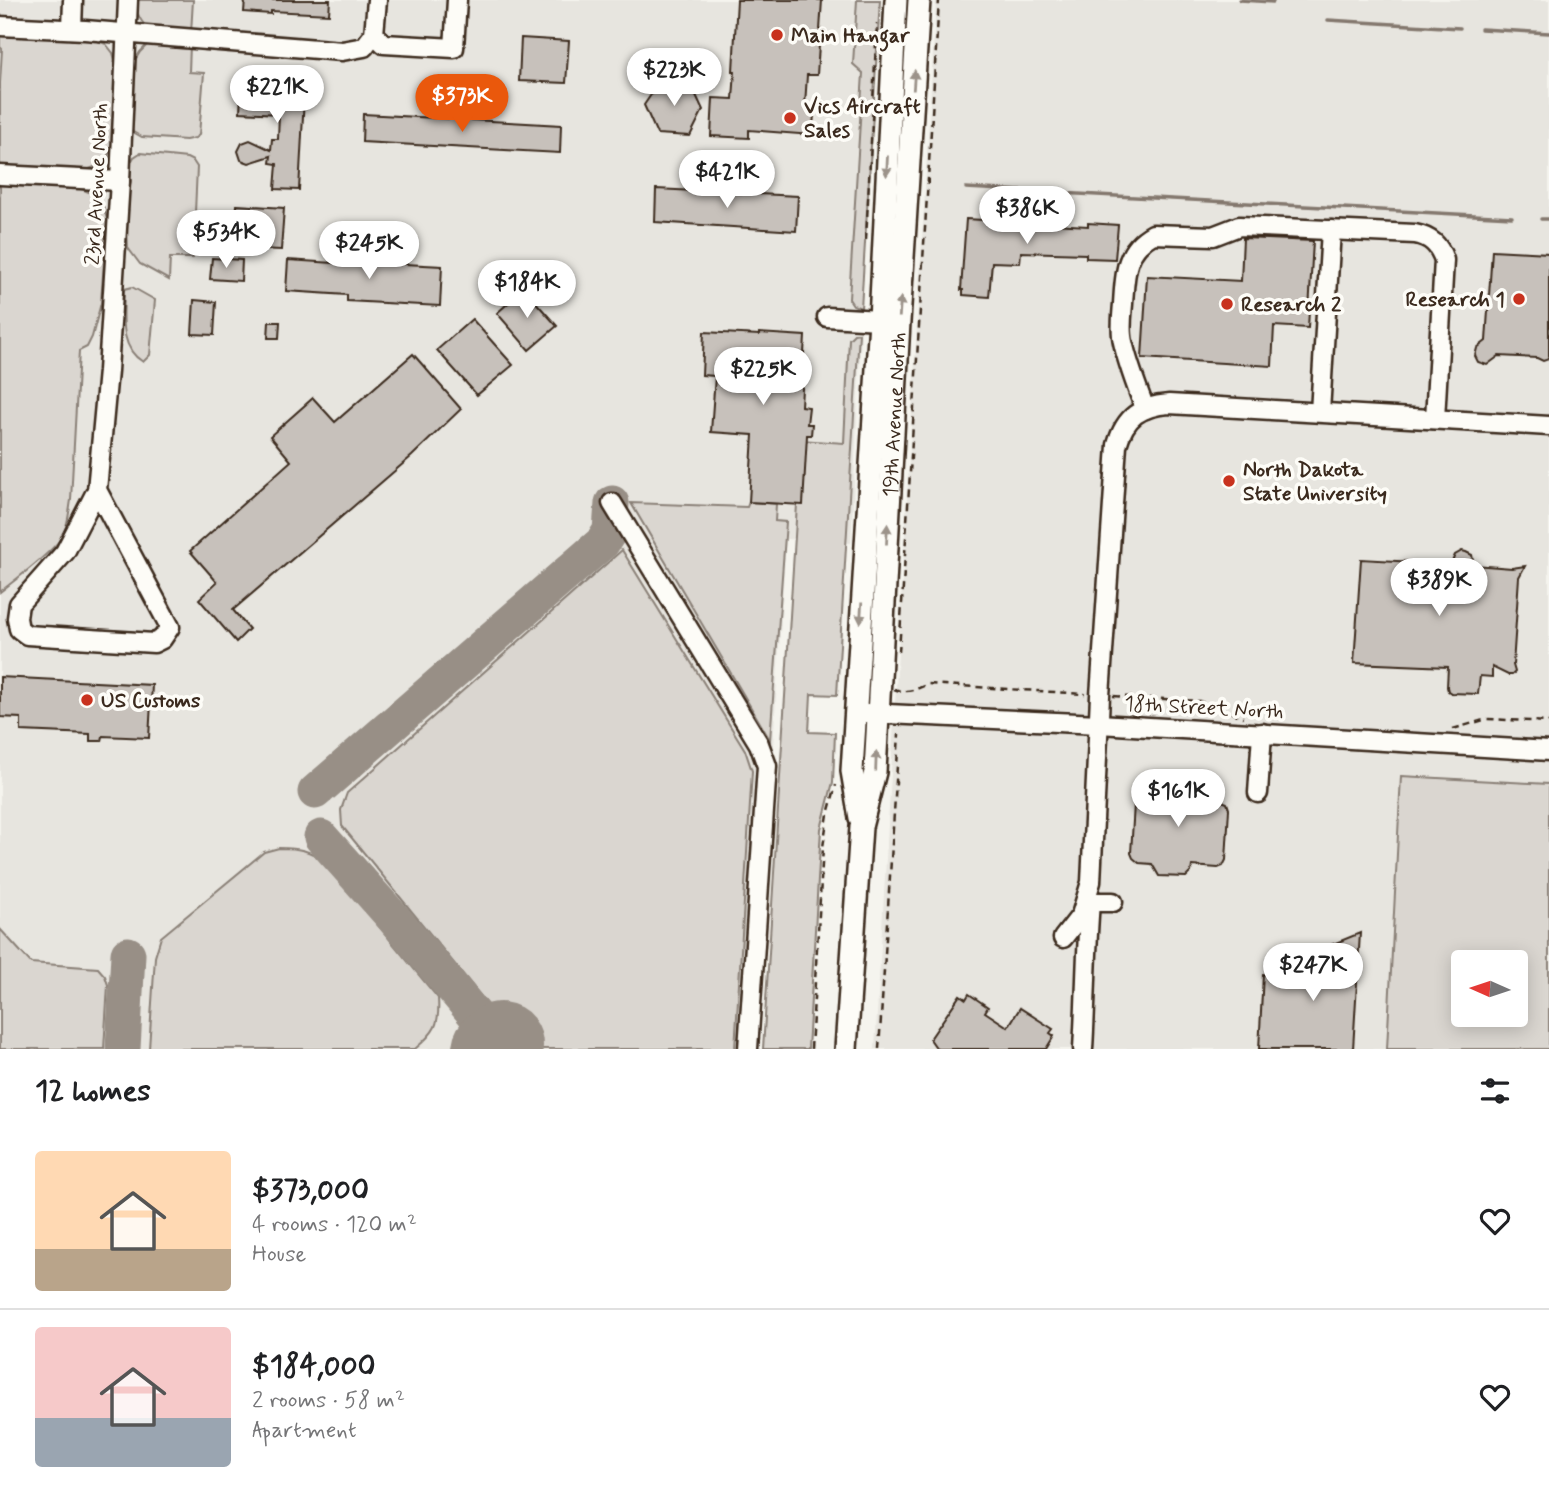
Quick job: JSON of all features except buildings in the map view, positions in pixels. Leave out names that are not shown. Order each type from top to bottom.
[{"type":"main road","name":"19th Avenue North","points":[[861,827],[852,771],[880,320],[896,0]]},
{"type":"main road","name":"19th Avenue North","points":[[846,1049],[861,827],[875,772],[919,0]]},
{"type":"street","points":[[72,29],[74,0]]},
{"type":"street","name":"23rd Avenue North","points":[[97,490],[108,371],[128,0]]},
{"type":"street","points":[[0,26],[72,29],[342,51],[364,47],[374,34],[377,0]]},
{"type":"street","points":[[374,34],[384,44],[454,48],[457,0]]},
{"type":"street","points":[[0,175],[120,181]]},
{"type":"street","points":[[1145,409],[1127,362],[1122,338],[1125,272],[1129,259],[1135,249],[1153,234],[1213,236],[1239,226],[1415,234],[1426,236],[1441,250],[1444,260],[1435,419]]},
{"type":"street","points":[[1320,412],[1331,230]]},
{"type":"street","points":[[827,317],[880,320]]},
{"type":"street","points":[[1083,1049],[1085,963],[1100,696],[1117,445],[1126,422],[1145,409],[1169,404],[1549,426]]},
{"type":"street","points":[[97,490],[170,627],[162,639],[154,643],[27,635],[19,629],[19,604],[65,552],[97,490]]},
{"type":"street","points":[[612,503],[759,744],[767,766],[748,1049]]},
{"type":"street","name":"18th Street North","points":[[855,712],[1549,751]]},
{"type":"street","points":[[1258,793],[1262,733]]},
{"type":"street","points":[[1063,938],[1081,915],[1091,882]]},
{"type":"street","points":[[1090,902],[1113,902]]},
{"type":"path","points":[[900,652],[939,0]]},
{"type":"path","points":[[866,233],[877,13]]},
{"type":"path","points":[[893,685],[894,689],[900,691],[912,691],[928,684],[1199,701],[1246,718]]},
{"type":"path","points":[[1442,728],[1455,729],[1487,719],[1549,722]]},
{"type":"path","points":[[879,1049],[899,734]]},
{"type":"shaded area","points":[[0,0],[877,0],[851,543],[786,539],[754,1049],[0,1049]]},
{"type":"shaded area","points":[[135,0],[193,0],[191,33],[153,30],[146,26],[137,12]]},
{"type":"shaded area","points":[[857,0],[880,0],[861,308],[853,305],[849,299],[863,73],[853,64]]},
{"type":"shaded area","name":"North Dakota State University","points":[[936,0],[1549,0],[1549,1049],[875,1049]]},
{"type":"shaded area","points":[[0,35],[84,36],[106,44],[113,53],[117,67],[112,145],[106,160],[76,174],[0,166]]},
{"type":"shaded area","points":[[148,44],[190,45],[189,72],[204,73],[199,135],[195,138],[186,140],[142,137],[133,132],[129,125],[132,65]]},
{"type":"shaded area","points":[[140,153],[187,158],[197,167],[193,258],[170,258],[169,280],[140,264],[128,248],[131,162]]},
{"type":"shaded area","points":[[0,183],[75,186],[93,194],[102,202],[107,219],[101,303],[92,337],[87,347],[79,351],[71,500],[66,529],[51,550],[0,592]]},
{"type":"shaded area","points":[[132,287],[155,300],[150,355],[143,362],[129,348],[124,329],[124,289]]},
{"type":"shaded area","points":[[859,333],[837,695],[811,694],[809,732],[835,733],[833,782],[821,829],[808,1049],[763,1049],[801,440],[844,443],[849,339]]},
{"type":"shaded area","points":[[749,502],[776,504],[775,521],[786,522],[770,740],[631,503],[747,507]]},
{"type":"shaded area","points":[[622,550],[745,750],[752,771],[735,1049],[524,1049],[342,826],[341,810],[347,793]]},
{"type":"shaded area","points":[[1401,776],[1549,784],[1549,1049],[1387,1049]]},
{"type":"shaded area","points":[[279,848],[304,850],[326,862],[438,998],[435,1027],[415,1049],[149,1049],[155,957],[161,937],[264,852]]},
{"type":"shaded area","points":[[0,929],[31,963],[98,968],[105,976],[108,985],[104,1049],[0,1049]]},
{"type":"waterway","points":[[1240,0],[1273,2]]},
{"type":"waterway","points":[[1328,20],[1460,28]]},
{"type":"waterway","points":[[1481,29],[1549,33]]},
{"type":"waterway","points":[[966,188],[1512,217]]},
{"type":"waterway","points":[[1541,219],[1549,219]]},
{"type":"taxiway","points":[[315,792],[603,542],[610,531],[612,503]]},
{"type":"taxiway","points":[[321,837],[405,931],[500,1045]]},
{"type":"taxiway","points":[[123,1049],[128,954]]},
{"type":"runway","points":[[495,1049],[500,1045]]},
{"type":"place","name":"Main Hangar","points":[[777,35]]},
{"type":"place","name":"Vics Aircraft Sales","points":[[790,118]]},
{"type":"place","name":"Research 1","points":[[1519,299]]},
{"type":"place","name":"Research 2","points":[[1227,304]]},
{"type":"place","name":"North Dakota State University","points":[[1229,481]]},
{"type":"place","name":"US Customs","points":[[87,700]]}]
